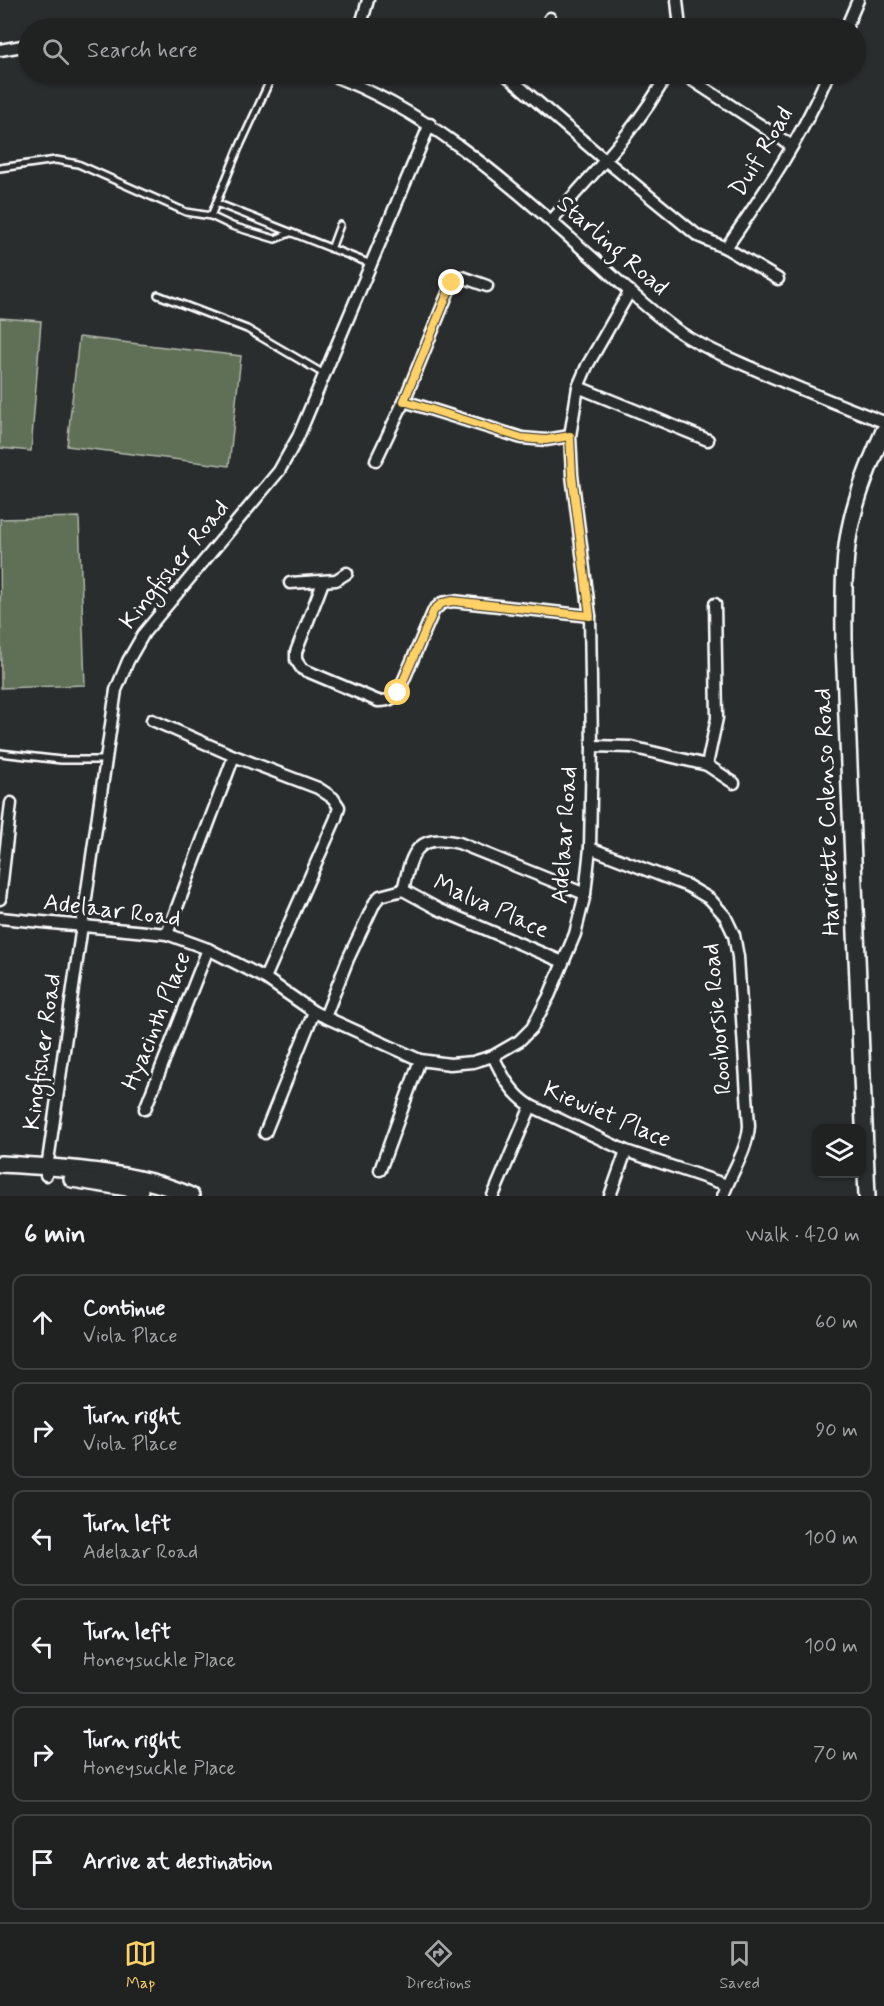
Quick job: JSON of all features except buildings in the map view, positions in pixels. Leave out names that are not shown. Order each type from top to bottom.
[{"type":"street","points":[[363,18],[368,0]]},
{"type":"street","points":[[677,0],[679,18]]},
{"type":"street","points":[[850,18],[858,0]]},
{"type":"street","points":[[0,50],[18,47]]},
{"type":"street","name":"Starling Road","points":[[352,84],[374,93],[430,124],[462,148],[680,332],[708,349],[810,394],[884,422]]},
{"type":"street","points":[[526,84],[605,160],[698,236],[726,248],[778,279]]},
{"type":"street","points":[[551,221],[605,160],[662,84]]},
{"type":"street","points":[[698,84],[792,146]]},
{"type":"street","name":"Duif Road","points":[[726,248],[771,183],[824,84]]},
{"type":"street","name":"Kingfisher Road","points":[[47,1170],[116,690],[128,661],[144,633],[279,471],[298,437],[430,124]]},
{"type":"street","points":[[376,460],[404,401],[452,283],[462,277],[487,286]]},
{"type":"street","name":"Adelaar Road","points":[[0,918],[167,934],[208,949],[265,978],[314,1012],[420,1060],[450,1064],[473,1062],[493,1056],[519,1041],[532,1028],[549,996],[575,934],[585,894],[590,848],[592,746],[590,616],[572,475],[570,436],[579,387],[587,366],[630,291]]},
{"type":"street","points":[[579,387],[708,440]]},
{"type":"street","points":[[404,401],[522,438],[546,440],[570,436]]},
{"type":"street","name":"Harriette Colenso Road","points":[[867,1196],[844,645],[844,588],[852,519],[870,463],[884,431]]},
{"type":"street","points":[[290,583],[323,582],[339,579],[346,573]]},
{"type":"street","points":[[323,582],[296,652],[298,664],[302,669],[378,701],[386,701],[398,693],[434,610],[442,603],[453,601],[590,616]]},
{"type":"street","points":[[707,765],[717,718],[715,604]]},
{"type":"street","points":[[152,720],[234,756],[318,788],[333,798],[339,807],[265,978]]},
{"type":"street","points":[[592,746],[631,747],[707,765],[734,783]]},
{"type":"street","points":[[167,934],[234,756]]},
{"type":"street","points":[[0,899],[11,803]]},
{"type":"street","points":[[326,1017],[348,959],[378,898],[403,890],[415,850],[427,842],[437,839],[459,843],[585,894]]},
{"type":"street","name":"Rooiborsie Road","points":[[590,848],[688,886],[710,898],[724,916],[734,935],[738,957],[749,1126],[744,1150],[725,1190]]},
{"type":"street","name":"Malva Place","points":[[403,890],[438,909],[563,962]]},
{"type":"street","name":"Hyacinth Place","points":[[145,1109],[208,949]]},
{"type":"street","points":[[264,1133],[314,1012]]},
{"type":"street","name":"Kiewiet Place","points":[[493,1056],[505,1082],[517,1097],[531,1106],[626,1150],[725,1190]]},
{"type":"street","points":[[380,1170],[420,1060]]},
{"type":"street","points":[[493,1196],[531,1106]]},
{"type":"street","points":[[610,1196],[626,1150]]},
{"type":"street","points":[[0,1164],[47,1170],[113,1174],[177,1190],[191,1196]]},
{"type":"street","points":[[0,1173],[47,1170],[160,1196]]},
{"type":"lane","points":[[211,216],[268,84]]},
{"type":"lane","points":[[0,168],[63,160],[78,164],[186,212],[211,216],[232,226],[274,239],[290,232]]},
{"type":"lane","points":[[216,203],[372,264]]},
{"type":"lane","points":[[331,249],[340,225]]},
{"type":"lane","points":[[158,295],[247,329],[325,375]]},
{"type":"lane","points":[[0,753],[61,760],[106,760]]},
{"type":"green space","points":[[0,318],[41,321],[31,451],[0,448]]},
{"type":"green space","points":[[79,337],[241,356],[229,466],[67,446]]},
{"type":"green space","points":[[79,517],[85,685],[1,688],[0,519]]},
{"type":"route","points":[[398,693],[434,610],[442,603],[453,601],[590,616],[572,475],[570,436],[546,440],[522,438],[404,401],[447,290],[452,283]]}]
